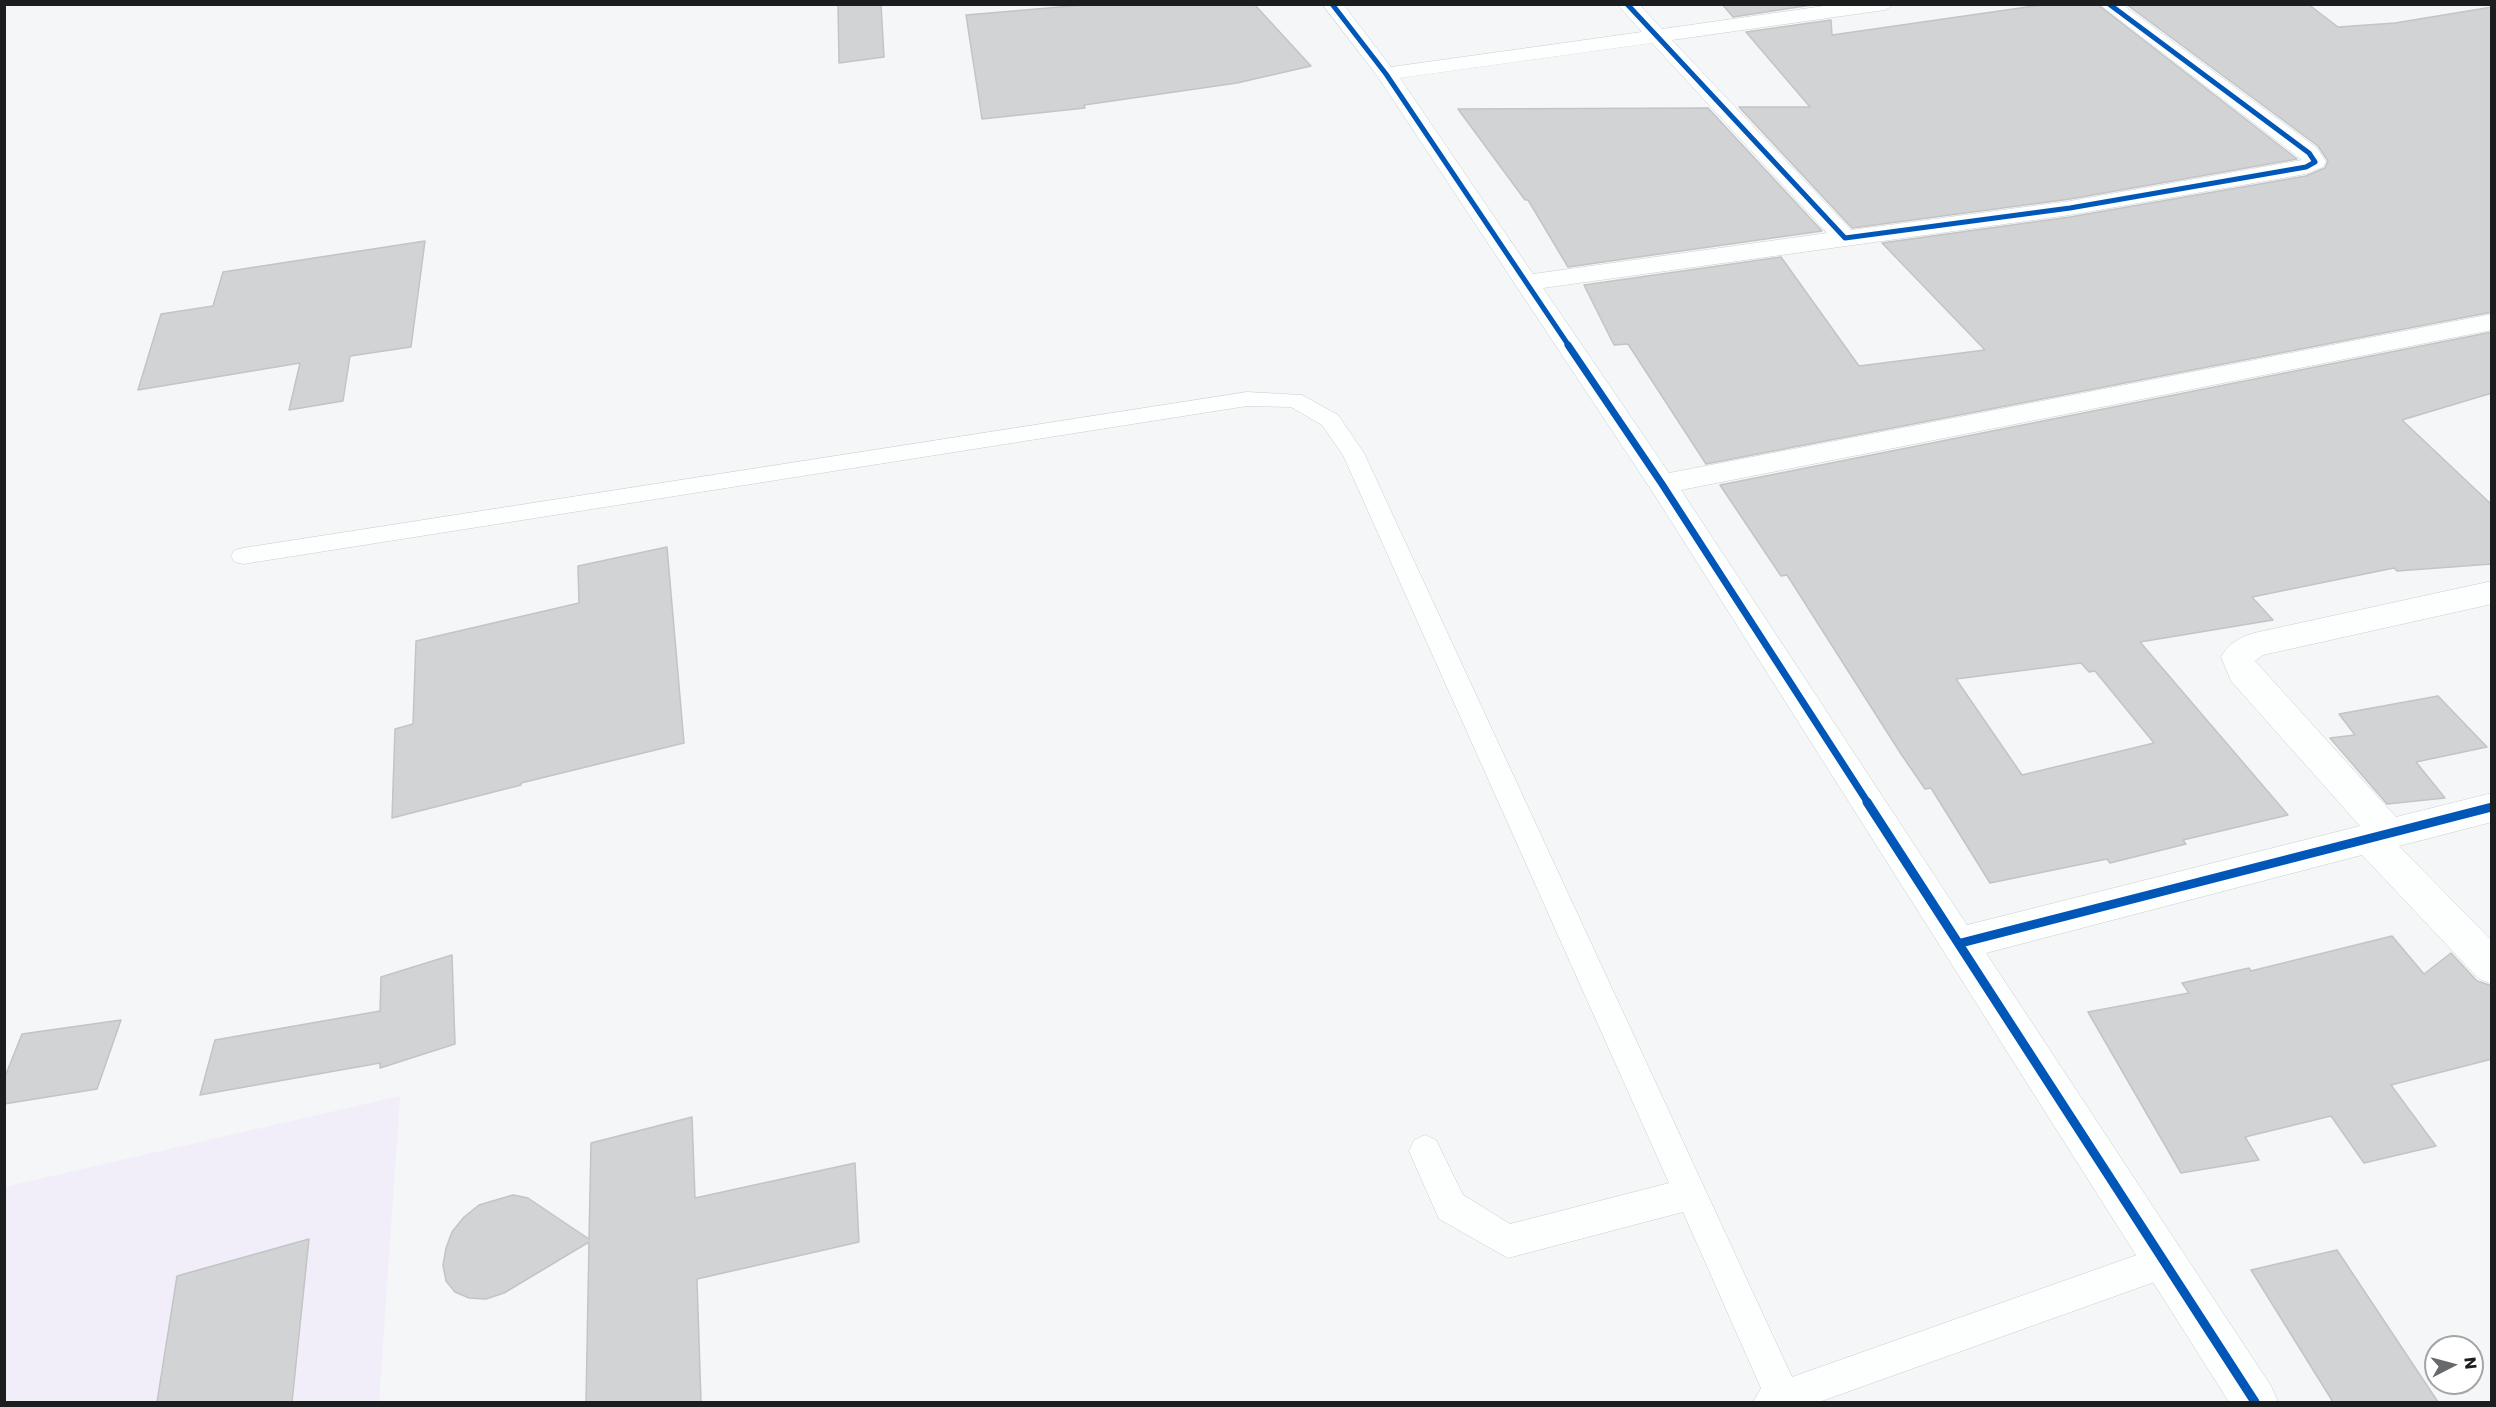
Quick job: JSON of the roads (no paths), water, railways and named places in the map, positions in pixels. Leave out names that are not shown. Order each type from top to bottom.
[{"type":"street","points":[[1332,4],[1386,74],[1662,484],[1961,943],[2255,1402]]},
{"type":"street","points":[[1627,4],[1654,36],[1845,238]]},
{"type":"street","points":[[1386,74],[1885,4]]},
{"type":"street","points":[[1528,282],[2070,208],[2306,167],[2315,162],[2309,153],[2109,4]]},
{"type":"street","points":[[1662,484],[2492,322]]},
{"type":"street","points":[[2492,592],[2254,645],[2237,657],[2242,672],[2492,967]]},
{"type":"street","points":[[1961,943],[2492,807]]},
{"type":"lane","points":[[243,556],[1247,399],[1295,400],[1330,420],[1353,453],[1691,1194],[1778,1400],[2165,1262]]},
{"type":"lane","points":[[1425,1151],[1451,1207],[1508,1241],[1691,1194]]}]
